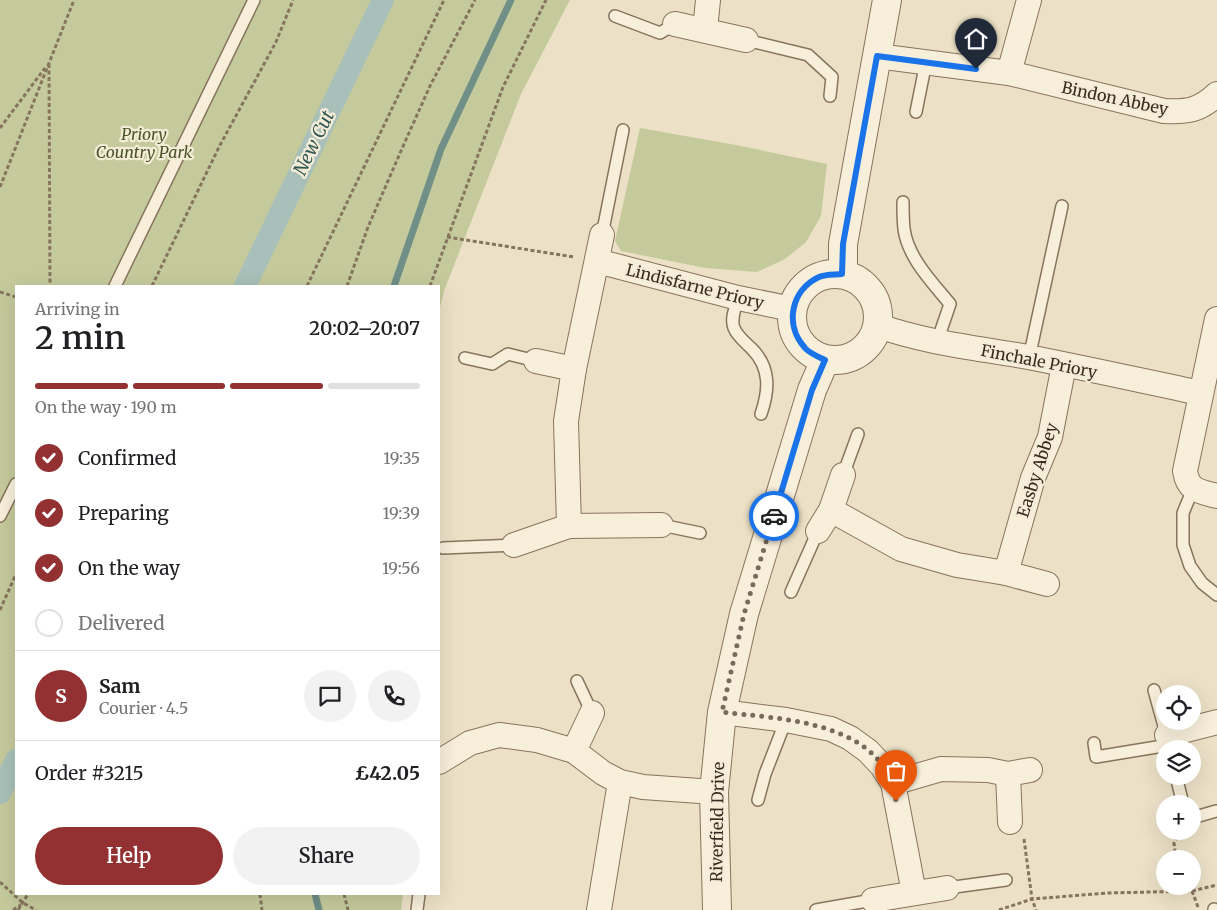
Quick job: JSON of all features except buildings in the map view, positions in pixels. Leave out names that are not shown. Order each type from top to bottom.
[{"type":"street","points":[[705,30],[708,0]]},
{"type":"street","points":[[842,274],[843,244],[887,0]]},
{"type":"street","points":[[1009,74],[1029,0]]},
{"type":"street","points":[[675,24],[746,40]]},
{"type":"street","name":"Bindon Abbey","points":[[877,56],[1009,74],[1164,111],[1187,112],[1207,103],[1217,94]]},
{"type":"street","points":[[569,526],[566,421],[574,369],[602,235]]},
{"type":"street","name":"Lindisfarne Priory","points":[[597,261],[738,298],[792,309]]},
{"type":"street","points":[[842,274],[862,283],[876,301],[879,326],[867,348],[844,360],[825,360],[805,349],[793,328],[792,309],[801,290],[820,276],[842,274]]},
{"type":"street","points":[[1217,319],[1185,470],[1186,480],[1193,489],[1217,496]]},
{"type":"street","name":"Finchale Priory","points":[[879,326],[937,342],[1029,358],[1200,393]]},
{"type":"street","name":"Riverfield Drive","points":[[717,910],[714,792],[722,712],[744,614],[812,390],[825,360]]},
{"type":"street","points":[[536,361],[574,369]]},
{"type":"street","name":"Easby Abbey","points":[[1006,573],[1033,478],[1050,437],[1064,365]]},
{"type":"street","points":[[818,531],[830,510],[843,475]]},
{"type":"street","points":[[830,510],[901,549],[957,565],[1006,573],[1047,584]]},
{"type":"street","points":[[514,546],[569,526],[661,525]]},
{"type":"street","points":[[722,712],[786,720],[831,729],[850,738],[868,751],[882,766],[893,783],[914,893]]},
{"type":"street","points":[[574,751],[592,713]]},
{"type":"street","points":[[1176,740],[1217,722]]},
{"type":"street","points":[[440,761],[470,742],[499,735],[537,740],[574,751],[603,773],[620,782],[643,787],[714,792]]},
{"type":"street","points":[[893,783],[941,769],[1019,772],[1010,822]]},
{"type":"street","points":[[600,910],[620,782]]},
{"type":"street","points":[[873,900],[947,888]]},
{"type":"lane","points":[[116,285],[254,0]]},
{"type":"lane","points":[[615,16],[660,32],[675,24]]},
{"type":"lane","points":[[746,40],[808,55],[832,77],[830,96]]},
{"type":"lane","points":[[916,112],[926,62]]},
{"type":"lane","points":[[602,235],[623,130]]},
{"type":"lane","points":[[903,202],[904,230],[912,254],[950,304],[937,342]]},
{"type":"lane","points":[[1029,358],[1062,206]]},
{"type":"lane","points":[[738,298],[733,317],[734,327],[763,364],[767,380],[767,397],[761,414]]},
{"type":"lane","points":[[465,358],[492,364],[508,354],[536,361]]},
{"type":"lane","points":[[843,475],[858,434]]},
{"type":"lane","points":[[0,516],[15,486]]},
{"type":"lane","points":[[1193,489],[1183,513],[1183,545],[1190,566],[1202,583],[1217,595]]},
{"type":"lane","points":[[661,525],[700,533]]},
{"type":"lane","points":[[792,592],[818,531]]},
{"type":"lane","points":[[443,548],[514,546]]},
{"type":"lane","points":[[576,682],[592,713]]},
{"type":"lane","points":[[1154,690],[1168,740]]},
{"type":"lane","points":[[758,800],[765,774],[786,720]]},
{"type":"lane","points":[[1094,743],[1096,757],[1156,745]]},
{"type":"lane","points":[[1201,815],[1216,810]]},
{"type":"lane","points":[[947,888],[1006,880]]},
{"type":"lane","points":[[417,910],[419,895]]},
{"type":"lane","points":[[816,910],[873,900]]},
{"type":"path","points":[[0,187],[74,0]]},
{"type":"path","points":[[152,285],[219,148],[276,42],[293,0]]},
{"type":"path","points":[[307,285],[444,0]]},
{"type":"path","points":[[347,285],[368,227],[404,144],[430,86],[475,0]]},
{"type":"path","points":[[430,285],[503,87],[546,0]]},
{"type":"path","points":[[0,128],[49,64]]},
{"type":"path","points":[[49,64],[50,285]]},
{"type":"path","points":[[447,236],[597,261]]},
{"type":"path","points":[[0,292],[15,297]]},
{"type":"path","points":[[0,610],[15,576]]},
{"type":"path","points":[[1010,822],[1023,834],[1032,900],[1036,910]]},
{"type":"path","points":[[0,882],[23,903],[36,910]]},
{"type":"path","points":[[1201,889],[1217,885]]},
{"type":"path","points":[[999,910],[1032,900],[1108,893],[1156,892]]},
{"type":"path","points":[[18,910],[27,895]]},
{"type":"path","points":[[260,895],[262,910]]},
{"type":"path","points":[[344,895],[348,910]]},
{"type":"path","points":[[12,910],[23,903]]},
{"type":"green space","name":"Priory Country Park","points":[[0,0],[570,0],[521,94],[444,291],[440,307],[440,285],[15,285],[15,895],[403,895],[401,910],[0,910]]},
{"type":"green space","points":[[640,128],[827,164],[821,216],[806,242],[785,259],[757,272],[705,268],[621,251],[615,241]]},
{"type":"waterway","name":"New Cut","points":[[245,285],[383,0]]},
{"type":"waterway","points":[[394,285],[441,149],[511,0]]},
{"type":"waterway","name":"New Cut","points":[[0,793],[15,762]]},
{"type":"waterway","points":[[315,895],[319,910]]},
{"type":"way so far","points":[[774,516],[744,614],[722,712],[786,720],[831,729],[850,738],[868,751],[882,766],[893,783],[896,801]]},
{"type":"route","points":[[774,516],[812,390],[825,360],[805,349],[793,328],[792,309],[801,290],[820,276],[842,274],[843,244],[877,56],[976,69]]}]
